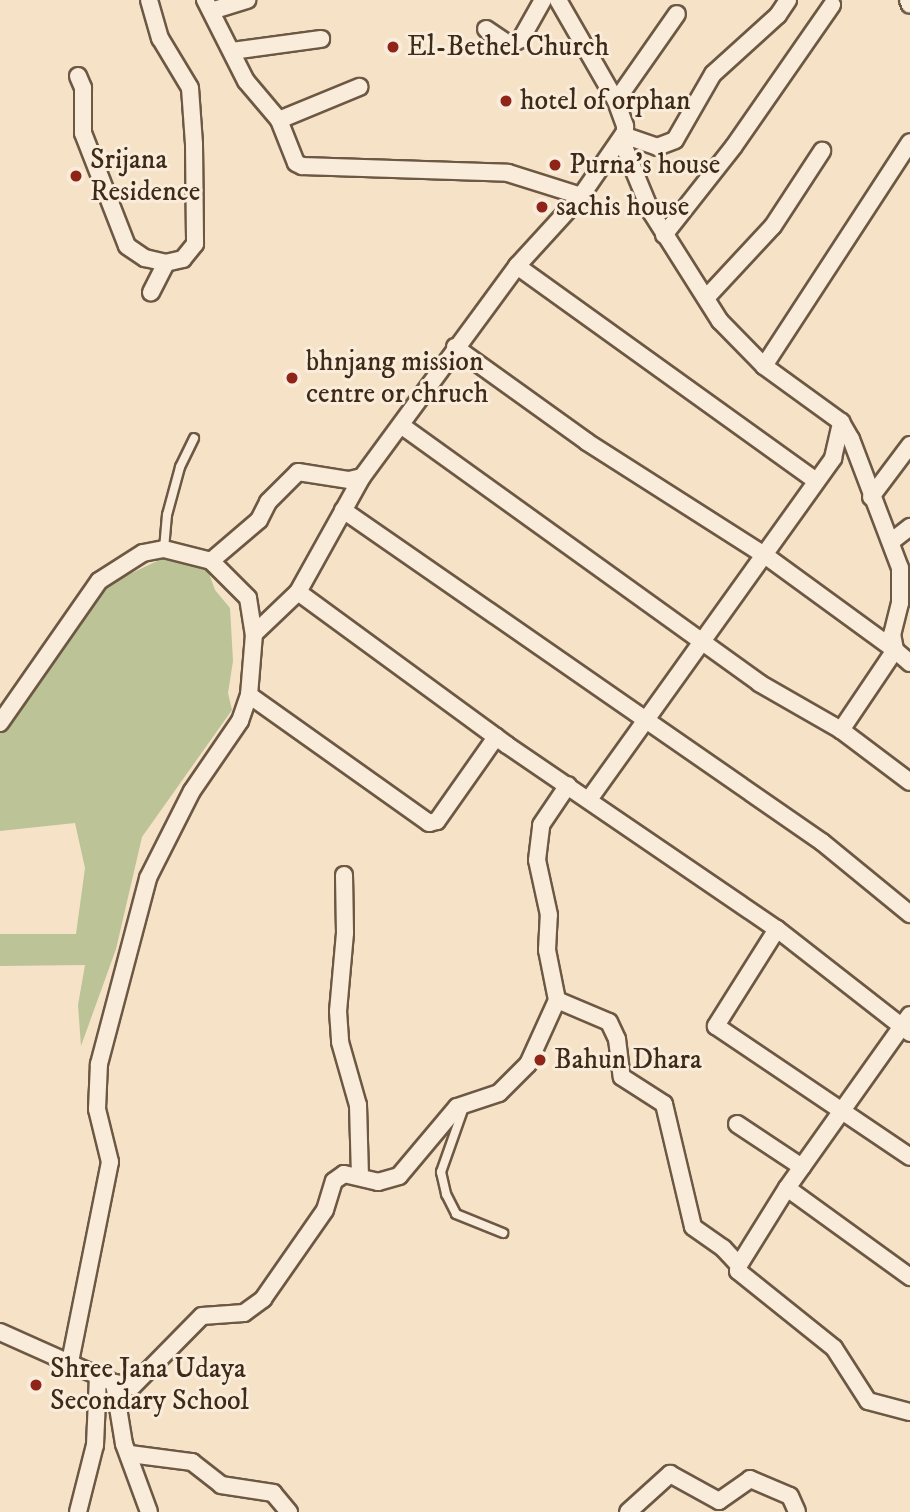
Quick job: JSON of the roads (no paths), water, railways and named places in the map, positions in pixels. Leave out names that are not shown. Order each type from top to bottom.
[{"type":"street","points":[[78,76],[83,88],[83,133],[127,246],[145,258],[166,263],[183,260],[195,244],[193,102],[185,75],[160,38],[149,0]]},
{"type":"street","points":[[247,0],[208,5],[246,81],[279,120],[296,163],[302,166],[508,173],[581,196]]},
{"type":"street","points":[[486,29],[510,45],[522,38],[543,0]]},
{"type":"street","points":[[558,0],[616,101],[624,131],[664,235],[720,321],[764,366],[841,422],[871,498],[892,541],[900,568],[900,603],[892,634],[895,650],[841,730]]},
{"type":"street","points":[[624,131],[657,147],[675,140],[713,74],[778,15],[788,0]]},
{"type":"street","points":[[664,235],[734,146],[832,5]]},
{"type":"street","points":[[616,101],[677,13]]},
{"type":"street","points":[[232,51],[321,39]]},
{"type":"street","points":[[279,120],[359,87]]},
{"type":"street","points":[[254,634],[298,592],[362,477],[517,266],[581,196],[624,131]]},
{"type":"street","points":[[764,366],[910,142]]},
{"type":"street","points":[[706,298],[774,226],[822,151]]},
{"type":"street","points":[[151,292],[166,263]]},
{"type":"street","points":[[517,266],[816,481]]},
{"type":"street","points":[[455,347],[587,442],[766,556],[910,663]]},
{"type":"street","points":[[590,798],[766,556],[833,458],[841,422]]},
{"type":"street","points":[[402,426],[703,640],[759,683],[841,730],[910,782]]},
{"type":"street","points":[[871,498],[910,445]]},
{"type":"street","points":[[211,561],[259,520],[268,502],[298,472],[349,480],[362,477]]},
{"type":"street","points":[[343,510],[822,842],[910,914]]},
{"type":"street","points":[[892,541],[910,527]]},
{"type":"street","points":[[0,723],[99,581],[143,553],[164,549],[211,561],[248,598],[254,634],[249,695],[240,721],[192,791],[148,878],[99,1064],[97,1110],[110,1161],[70,1362]]},
{"type":"street","points":[[298,592],[496,737],[590,798],[777,929],[907,1025],[787,1188],[739,1265],[738,1271],[834,1348],[868,1401],[910,1412]]},
{"type":"street","points":[[249,695],[429,823],[437,821],[496,737]]},
{"type":"street","points":[[0,1332],[114,1383],[133,1386],[146,1378],[179,1336],[202,1317],[244,1313],[263,1299],[325,1210],[334,1181],[344,1174],[378,1182],[399,1176],[466,1102],[499,1093],[528,1064],[558,1000],[547,950],[550,915],[537,860],[541,825],[568,785]]},
{"type":"street","points":[[344,875],[345,933],[338,1011],[340,1042],[358,1105],[360,1176]]},
{"type":"street","points":[[777,929],[716,1026],[910,1157]]},
{"type":"street","points":[[558,1000],[609,1022],[617,1039],[622,1077],[664,1104],[693,1227],[739,1265]]},
{"type":"street","points":[[737,1124],[802,1167]]},
{"type":"street","points":[[787,1188],[910,1277]]},
{"type":"street","points":[[78,1512],[95,1445],[98,1375]]},
{"type":"street","points":[[114,1383],[124,1444],[130,1454],[149,1512]]},
{"type":"street","points":[[130,1454],[192,1462],[221,1485],[273,1493],[289,1512]]},
{"type":"street","points":[[628,1512],[670,1474],[719,1501],[750,1479],[790,1496],[797,1512]]},
{"type":"lane","points":[[164,549],[167,515],[180,467],[194,438]]},
{"type":"lane","points":[[466,1102],[441,1172],[446,1194],[456,1214],[503,1233]]},
{"type":"place","name":"El-Bethel Church","points":[[393,47]]},
{"type":"place","name":"hotel of orphan","points":[[506,101]]},
{"type":"place","name":"Purna's house","points":[[555,165]]},
{"type":"place","name":"Srijana Residence","points":[[76,176]]},
{"type":"place","name":"sachis house","points":[[542,207]]},
{"type":"place","name":"bhnjang mission centre or chruch","points":[[292,378]]},
{"type":"place","name":"Bahun Dhara","points":[[540,1060]]},
{"type":"place","name":"Shree Jana Udaya Secondary School","points":[[36,1385]]}]
